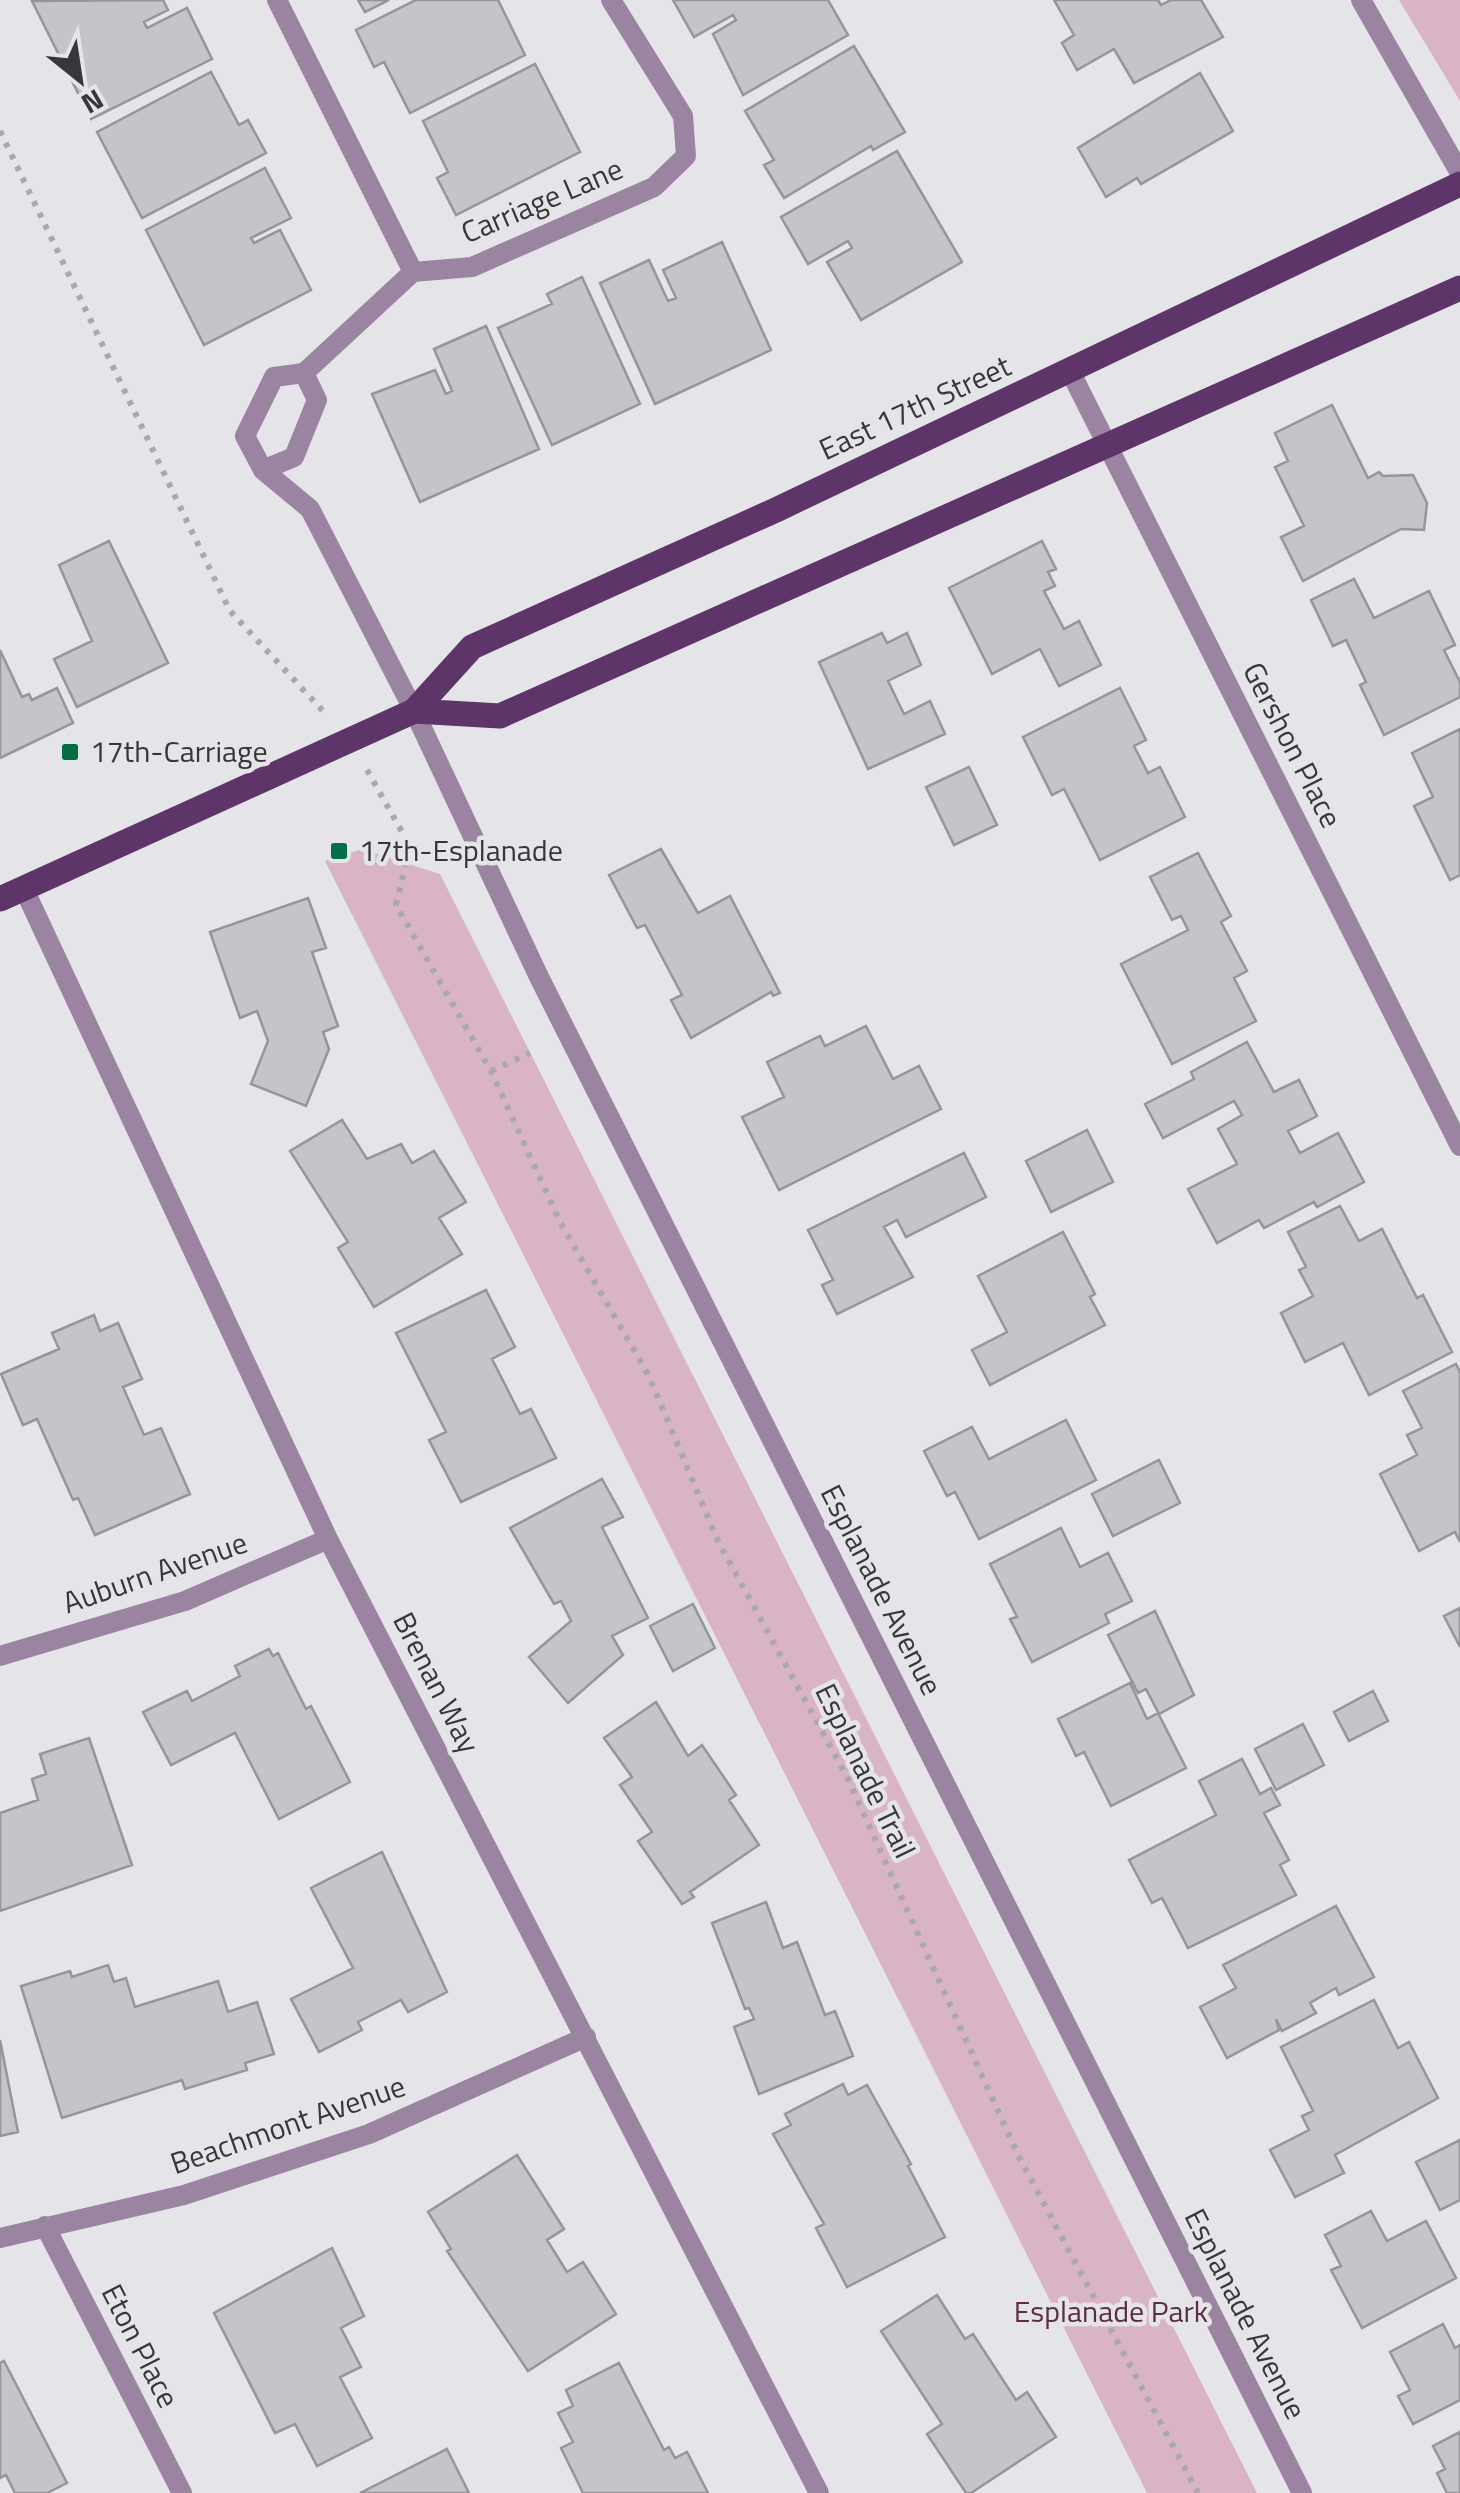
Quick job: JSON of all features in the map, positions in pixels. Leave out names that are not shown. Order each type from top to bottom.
[{"type":"main road","name":"East 17th Street","points":[[12,894],[414,711],[472,647],[1070,371],[1460,184]]},
{"type":"main road","name":"East 17th Street","points":[[414,711],[500,716],[1460,288]]},
{"type":"street","points":[[277,0],[412,272],[304,372],[274,377],[245,436],[263,470],[310,509],[414,711]]},
{"type":"street","name":"Carriage Lane","points":[[412,272],[472,267],[654,186],[686,156],[683,116],[611,0]]},
{"type":"street","points":[[1361,0],[1460,173]]},
{"type":"street","name":"Gershon Place","points":[[1070,371],[1460,1146]]},
{"type":"street","points":[[263,470],[294,457],[308,430],[317,400],[304,372]]},
{"type":"street","name":"Esplanade Avenue","points":[[414,711],[557,1013],[1302,2493]]},
{"type":"street","name":"Brenan Way","points":[[12,894],[328,1539],[819,2493]]},
{"type":"street","name":"Auburn Avenue","points":[[0,1656],[185,1601],[328,1539]]},
{"type":"street","name":"Beachmont Avenue","points":[[0,2238],[184,2195],[369,2134],[586,2037]]},
{"type":"street","name":"Eton Place","points":[[44,2226],[182,2493]]},
{"type":"path","name":"Esplanade Trail","points":[[0,131],[230,611],[350,740],[410,846],[396,905],[491,1071],[560,1222],[649,1376],[717,1539],[847,1777],[1018,2155],[1198,2493]]},
{"type":"path","points":[[491,1071],[530,1053]]},
{"type":"green space","points":[[1399,0],[1460,0],[1460,101]]},
{"type":"green space","name":"Esplanade Park","points":[[362,849],[440,874],[1257,2493],[1147,2493],[325,861]]},
{"type":"building","points":[[163,0],[168,10],[144,22],[147,28],[187,8],[212,59],[91,119],[32,1]]},
{"type":"building","points":[[358,0],[389,0],[365,12]]},
{"type":"building","points":[[416,0],[498,0],[525,55],[410,113],[384,62],[374,67],[356,30]]},
{"type":"building","points":[[673,0],[828,0],[848,35],[743,95],[713,34],[736,20],[733,15],[694,37]]},
{"type":"building","points":[[1054,0],[1158,0],[1161,5],[1171,0],[1201,0],[1223,37],[1134,83],[1114,49],[1077,70],[1062,43],[1074,35]]},
{"type":"building","points":[[854,46],[905,132],[873,150],[871,146],[784,198],[764,165],[774,160],[745,111]]},
{"type":"building","points":[[535,64],[580,152],[456,215],[437,178],[448,172],[423,121]]},
{"type":"building","points":[[211,72],[239,125],[248,120],[266,153],[142,218],[97,132]]},
{"type":"building","points":[[1200,73],[1233,131],[1141,184],[1137,178],[1106,197],[1078,148]]},
{"type":"building","points":[[897,151],[962,262],[861,320],[827,262],[852,248],[848,241],[808,264],[781,217]]},
{"type":"building","points":[[265,168],[291,218],[251,238],[254,243],[280,230],[311,290],[204,345],[146,230]]},
{"type":"building","points":[[722,242],[771,350],[655,404],[600,283],[649,260],[668,301],[676,298],[663,270]]},
{"type":"building","points":[[582,277],[640,404],[552,445],[498,328],[552,304],[547,294]]},
{"type":"building","points":[[486,326],[539,449],[420,502],[372,394],[435,370],[446,394],[452,391],[434,349]]},
{"type":"building","points":[[1332,405],[1368,478],[1379,472],[1383,476],[1413,475],[1427,503],[1424,530],[1401,529],[1303,581],[1281,537],[1304,526],[1275,467],[1288,461],[1275,433]]},
{"type":"building","points":[[109,541],[168,663],[77,707],[54,659],[92,641],[59,565]]},
{"type":"building","points":[[1042,541],[1056,569],[1048,572],[1055,586],[1044,591],[1064,629],[1079,621],[1101,665],[1059,686],[1040,649],[992,674],[949,588]]},
{"type":"building","points":[[1354,579],[1374,618],[1429,591],[1455,645],[1444,650],[1460,682],[1460,697],[1384,735],[1360,685],[1366,682],[1346,640],[1333,646],[1311,600]]},
{"type":"building","points":[[882,633],[887,643],[907,633],[921,665],[888,681],[904,714],[930,701],[945,734],[868,769],[819,662]]},
{"type":"building","points":[[0,650],[22,697],[29,694],[32,700],[57,688],[73,723],[0,758]]},
{"type":"building","points":[[1120,688],[1146,740],[1134,746],[1148,773],[1160,767],[1185,817],[1100,860],[1064,789],[1052,795],[1023,737]]},
{"type":"building","points":[[1460,729],[1460,875],[1450,880],[1414,806],[1433,797],[1412,753]]},
{"type":"building","points":[[969,767],[997,825],[954,845],[926,787]]},
{"type":"building","points":[[661,849],[698,913],[730,896],[780,993],[773,996],[771,992],[691,1038],[671,1000],[682,995],[645,925],[637,928],[609,875]]},
{"type":"building","points":[[1198,853],[1231,916],[1221,922],[1247,971],[1234,978],[1256,1021],[1172,1064],[1121,964],[1188,930],[1181,916],[1172,920],[1150,877]]},
{"type":"building","points":[[308,898],[326,948],[312,952],[338,1026],[323,1032],[329,1049],[306,1106],[251,1084],[268,1041],[257,1011],[240,1018],[210,932]]},
{"type":"building","points":[[866,1026],[893,1079],[919,1066],[941,1109],[779,1190],[742,1117],[784,1097],[767,1062],[820,1036],[825,1046]]},
{"type":"building","points":[[1247,1042],[1274,1092],[1299,1080],[1317,1116],[1288,1131],[1300,1153],[1338,1133],[1364,1182],[1317,1207],[1314,1202],[1264,1228],[1259,1220],[1217,1243],[1188,1189],[1237,1164],[1218,1129],[1242,1115],[1234,1101],[1163,1138],[1145,1104],[1194,1079],[1191,1072]]},
{"type":"building","points":[[342,1120],[367,1159],[401,1144],[412,1163],[434,1151],[466,1202],[439,1218],[462,1254],[374,1307],[338,1248],[348,1242],[290,1151]]},
{"type":"building","points":[[1087,1130],[1113,1182],[1051,1212],[1026,1161]]},
{"type":"building","points":[[964,1153],[986,1197],[906,1237],[897,1220],[884,1227],[913,1277],[837,1314],[822,1285],[833,1280],[808,1230]]},
{"type":"building","points":[[1340,1206],[1359,1241],[1382,1229],[1417,1298],[1423,1295],[1452,1352],[1369,1395],[1343,1343],[1305,1362],[1281,1313],[1313,1296],[1299,1270],[1306,1267],[1288,1232]]},
{"type":"building","points":[[1063,1232],[1095,1294],[1090,1297],[1105,1325],[990,1385],[972,1350],[1007,1332],[978,1276]]},
{"type":"building","points":[[486,1290],[515,1347],[492,1359],[520,1414],[531,1409],[556,1458],[461,1502],[429,1440],[446,1432],[396,1333]]},
{"type":"building","points":[[94,1315],[100,1331],[118,1323],[142,1379],[123,1387],[144,1435],[161,1428],[190,1494],[95,1535],[78,1498],[73,1500],[37,1419],[23,1425],[1,1374],[59,1349],[52,1333]]},
{"type":"building","points":[[1456,1364],[1460,1372],[1460,1542],[1455,1532],[1419,1551],[1380,1474],[1417,1455],[1407,1435],[1422,1428],[1403,1391]]},
{"type":"building","points":[[1066,1420],[1096,1480],[979,1539],[955,1492],[947,1496],[924,1451],[972,1427],[989,1459]]},
{"type":"building","points":[[1159,1460],[1180,1503],[1113,1536],[1092,1494]]},
{"type":"building","points":[[602,1479],[623,1517],[602,1527],[648,1618],[612,1636],[623,1655],[568,1703],[529,1657],[571,1621],[561,1601],[554,1604],[510,1528]]},
{"type":"building","points":[[1061,1528],[1080,1567],[1108,1553],[1132,1601],[1105,1614],[1109,1623],[1032,1662],[1010,1619],[1017,1617],[990,1564]]},
{"type":"building","points":[[693,1604],[715,1648],[673,1671],[650,1626]]},
{"type":"building","points":[[1460,1608],[1460,1647],[1444,1616]]},
{"type":"building","points":[[1155,1611],[1194,1695],[1159,1714],[1146,1689],[1138,1693],[1108,1635]]},
{"type":"building","points":[[269,1649],[273,1656],[278,1653],[306,1709],[311,1706],[350,1782],[279,1819],[235,1733],[171,1765],[143,1712],[187,1691],[192,1701],[240,1676],[235,1666]]},
{"type":"building","points":[[1130,1683],[1147,1719],[1158,1713],[1186,1768],[1111,1806],[1084,1752],[1076,1756],[1058,1719]]},
{"type":"building","points":[[1373,1691],[1388,1721],[1349,1741],[1334,1712]]},
{"type":"building","points":[[656,1702],[688,1756],[702,1745],[736,1795],[729,1800],[759,1845],[690,1892],[694,1897],[682,1904],[638,1841],[652,1832],[620,1785],[632,1777],[604,1738]]},
{"type":"building","points":[[1303,1724],[1324,1765],[1276,1790],[1255,1749]]},
{"type":"building","points":[[89,1738],[132,1865],[0,1911],[0,1813],[38,1800],[32,1779],[46,1774],[40,1754]]},
{"type":"building","points":[[1242,1759],[1260,1794],[1271,1788],[1280,1805],[1264,1813],[1289,1860],[1280,1865],[1296,1895],[1188,1948],[1162,1898],[1152,1903],[1129,1860],[1216,1815],[1199,1781]]},
{"type":"building","points":[[382,1852],[447,1992],[408,2012],[401,2000],[358,2022],[362,2030],[319,2052],[291,1999],[353,1968],[311,1888]]},
{"type":"building","points":[[766,1902],[783,1948],[797,1942],[825,2015],[835,2011],[853,2056],[759,2094],[734,2027],[754,2019],[749,2008],[745,2009],[712,1923]]},
{"type":"building","points":[[1336,1906],[1374,1977],[1339,1995],[1336,1988],[1310,2003],[1316,2013],[1282,2031],[1276,2019],[1279,2030],[1227,2058],[1200,2007],[1236,1988],[1223,1965]]},
{"type":"building","points":[[108,1965],[114,1982],[126,1978],[135,2007],[218,1981],[228,2012],[257,2002],[274,2054],[245,2063],[247,2070],[185,2089],[182,2080],[62,2118],[21,1986],[70,1971],[72,1977]]},
{"type":"building","points":[[1374,2000],[1398,2048],[1409,2042],[1438,2098],[1335,2155],[1344,2173],[1295,2197],[1270,2150],[1309,2130],[1302,2116],[1313,2111],[1281,2047]]},
{"type":"building","points":[[0,2040],[18,2132],[0,2136]]},
{"type":"building","points":[[843,2084],[848,2095],[867,2085],[911,2164],[908,2166],[945,2237],[847,2287],[816,2228],[824,2224],[773,2134],[791,2125],[785,2114]]},
{"type":"building","points":[[1460,2140],[1460,2200],[1440,2210],[1416,2162]]},
{"type":"building","points":[[517,2155],[564,2229],[547,2240],[567,2272],[583,2262],[616,2314],[528,2371],[447,2251],[451,2249],[428,2212]]},
{"type":"building","points":[[1371,2211],[1387,2241],[1426,2221],[1456,2278],[1362,2328],[1331,2270],[1341,2266],[1325,2235]]},
{"type":"building","points":[[332,2248],[364,2316],[341,2328],[361,2367],[340,2377],[372,2438],[317,2466],[295,2424],[275,2433],[214,2313]]},
{"type":"building","points":[[937,2295],[965,2339],[973,2334],[1016,2400],[1027,2392],[1056,2437],[971,2493],[966,2493],[927,2434],[942,2424],[881,2331]]},
{"type":"building","points":[[1443,2324],[1455,2348],[1460,2345],[1460,2400],[1413,2424],[1398,2396],[1410,2390],[1390,2352]]},
{"type":"building","points":[[4,2361],[67,2483],[47,2493],[15,2493],[6,2475],[0,2478],[0,2363]]},
{"type":"building","points":[[619,2363],[664,2450],[669,2447],[675,2458],[687,2452],[708,2493],[583,2493],[561,2448],[573,2442],[558,2413],[573,2406],[566,2390]]},
{"type":"building","points":[[1460,2432],[1460,2493],[1447,2493],[1437,2473],[1445,2469],[1433,2446]]},
{"type":"building","points":[[447,2449],[469,2493],[360,2493]]},
{"type":"place","name":"17th-Carriage","points":[[70,752]]},
{"type":"place","name":"17th-Esplanade","points":[[339,851]]}]
